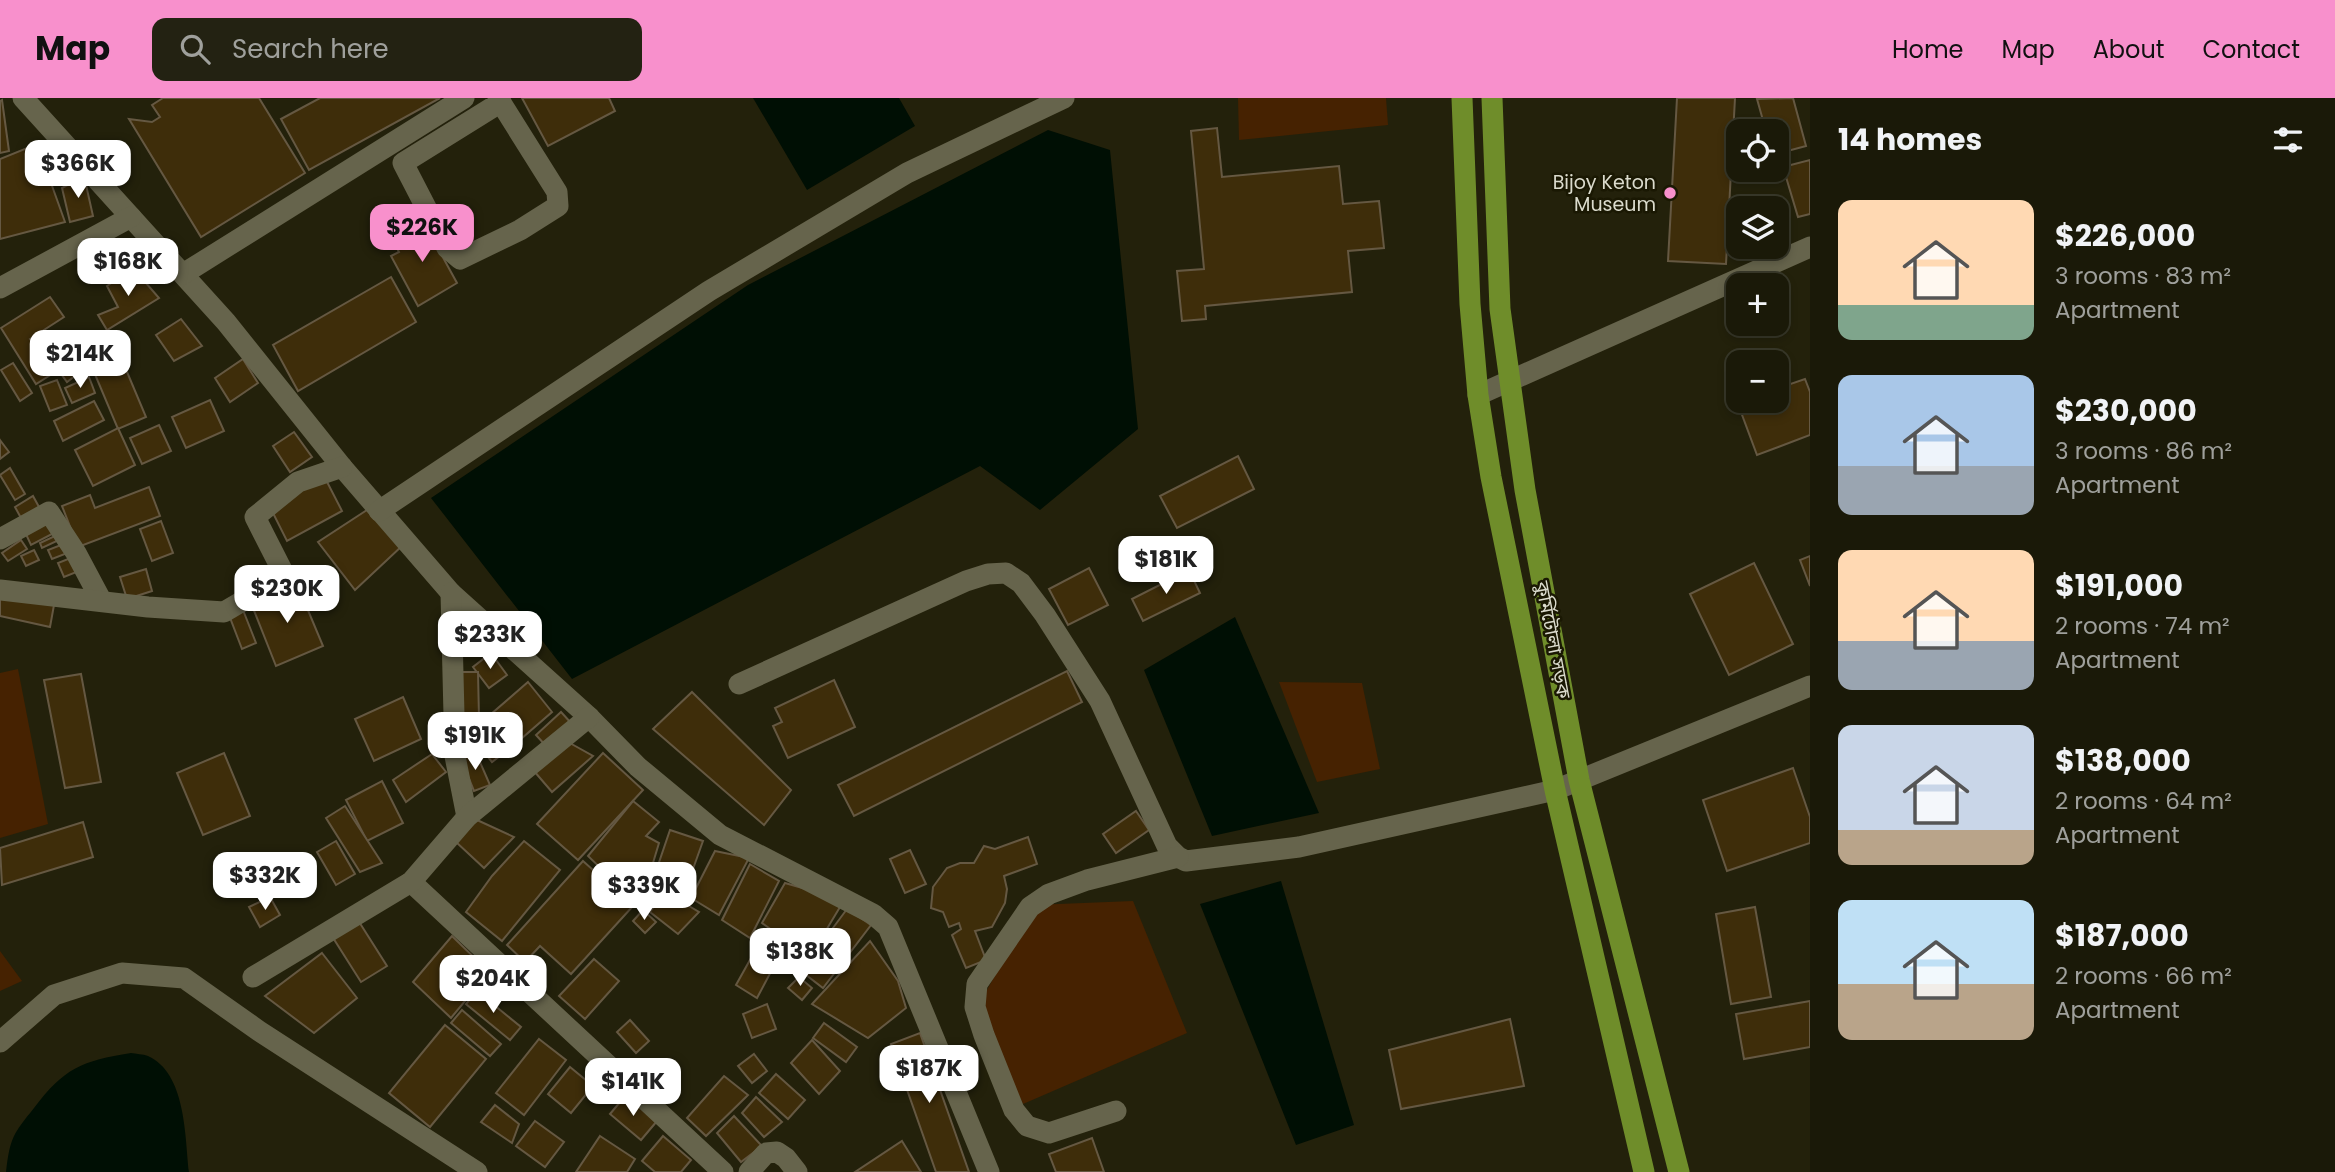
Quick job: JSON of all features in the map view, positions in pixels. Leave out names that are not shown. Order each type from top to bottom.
[{"type":"main road","name":"কুর্মিটোলা সড়ক","points":[[1462,98],[1470,304],[1478,395],[1491,478],[1555,790],[1644,1172]]},
{"type":"main road","name":"কুর্মিটোলা সড়ক","points":[[1492,98],[1500,309],[1525,490],[1579,780],[1679,1172]]},
{"type":"street","points":[[23,98],[226,322],[342,467],[451,593],[589,717],[638,767],[720,835],[873,914],[888,927],[989,1172]]},
{"type":"street","points":[[183,274],[464,98]]},
{"type":"street","points":[[379,511],[709,292],[907,173],[1064,98]]},
{"type":"street","points":[[499,100],[557,192],[558,206],[520,230],[460,259],[447,248],[403,163],[499,100]]},
{"type":"street","points":[[0,288],[131,217]]},
{"type":"street","points":[[1478,395],[1810,247]]},
{"type":"street","points":[[0,590],[148,607],[224,612],[285,576],[255,517],[299,482],[342,467]]},
{"type":"street","points":[[0,539],[50,512],[101,600]]},
{"type":"street","points":[[739,684],[966,581],[988,574],[1006,573],[1021,583],[1045,615],[1100,701],[1167,846],[1186,861],[1299,847],[1555,790],[1810,686]]},
{"type":"street","points":[[451,593],[456,756],[467,817]]},
{"type":"street","points":[[253,977],[411,882],[467,817],[589,717]]},
{"type":"street","points":[[1116,1111],[1049,1133],[1027,1126],[1014,1110],[984,1035],[975,1007],[977,984],[1030,907],[1049,894],[1087,880],[1178,857]]},
{"type":"street","points":[[411,882],[723,1172]]},
{"type":"street","points":[[0,1042],[54,995],[122,973],[184,978],[259,1031],[477,1172]]},
{"type":"street","points":[[749,1172],[766,1153],[777,1152],[786,1158],[797,1172]]},
{"type":"shaded area","points":[[753,98],[899,98],[915,126],[807,190]]},
{"type":"shaded area","points":[[1238,98],[1386,98],[1388,125],[1239,140]]},
{"type":"shaded area","points":[[1048,130],[1110,150],[1138,429],[1040,510],[980,466],[572,679],[431,498],[748,285]]},
{"type":"shaded area","points":[[1235,617],[1319,813],[1212,836],[1144,670]]},
{"type":"shaded area","points":[[18,669],[48,824],[0,838],[0,673]]},
{"type":"shaded area","points":[[1279,682],[1362,683],[1380,769],[1317,782]]},
{"type":"shaded area","points":[[1281,881],[1354,1125],[1296,1145],[1200,904]]},
{"type":"shaded area","points":[[1133,901],[1187,1033],[1023,1104],[977,1008],[1034,905]]},
{"type":"shaded area","points":[[0,951],[22,981],[0,991]]},
{"type":"shaded area","points":[[131,1053],[148,1056],[161,1064],[170,1076],[181,1107],[189,1172],[6,1172],[9,1151],[17,1131],[55,1084],[75,1068],[87,1063]]},
{"type":"building","points":[[163,98],[259,98],[305,173],[201,237],[129,119],[152,122],[160,117],[152,105]]},
{"type":"building","points":[[320,98],[440,98],[309,170],[281,119]]},
{"type":"building","points":[[522,98],[609,98],[615,111],[548,146]]},
{"type":"building","points":[[1677,98],[1735,98],[1734,119],[1726,119],[1726,182],[1730,182],[1730,196],[1726,196],[1726,264],[1668,261]]},
{"type":"building","points":[[1793,98],[1806,146],[1789,151],[1789,119],[1763,119],[1757,99]]},
{"type":"building","points":[[2,100],[9,151],[0,153],[0,101]]},
{"type":"building","points":[[1217,128],[1222,177],[1339,166],[1343,204],[1379,201],[1384,248],[1348,251],[1352,292],[1205,306],[1206,319],[1182,321],[1177,271],[1204,269],[1191,131]]},
{"type":"building","points":[[37,144],[65,222],[0,239],[0,159]]},
{"type":"building","points":[[1810,160],[1810,214],[1798,217],[1788,182],[1789,165]]},
{"type":"building","points":[[84,176],[93,216],[70,222],[62,188]]},
{"type":"building","points":[[423,221],[457,283],[418,306],[391,256],[399,252],[392,239]]},
{"type":"building","points":[[141,238],[164,265],[146,278],[123,252]]},
{"type":"building","points":[[133,268],[159,298],[107,330],[98,315],[118,307],[107,286]]},
{"type":"building","points":[[391,277],[416,322],[298,391],[273,345]]},
{"type":"building","points":[[50,297],[64,317],[30,339],[52,374],[36,384],[1,328]]},
{"type":"building","points":[[181,319],[202,346],[174,361],[156,335]]},
{"type":"building","points":[[53,335],[80,372],[67,382],[40,345]]},
{"type":"building","points":[[114,341],[146,417],[118,429],[86,353]]},
{"type":"building","points":[[243,359],[258,383],[230,402],[215,378]]},
{"type":"building","points":[[13,363],[32,393],[20,401],[1,370]]},
{"type":"building","points":[[89,377],[95,393],[72,403],[65,388]]},
{"type":"building","points":[[1805,379],[1810,392],[1810,435],[1757,455],[1741,413],[1789,413],[1789,385]]},
{"type":"building","points":[[57,380],[67,405],[50,411],[40,386]]},
{"type":"building","points":[[210,400],[224,431],[186,448],[172,417]]},
{"type":"building","points":[[94,401],[104,420],[63,441],[54,421]]},
{"type":"building","points":[[159,425],[171,451],[142,464],[130,438]]},
{"type":"building","points":[[118,428],[135,465],[93,486],[75,450]]},
{"type":"building","points":[[294,432],[312,457],[290,472],[273,446]]},
{"type":"building","points":[[0,440],[9,452],[0,459]]},
{"type":"building","points":[[1238,456],[1254,489],[1177,528],[1160,496]]},
{"type":"building","points":[[10,468],[25,494],[15,500],[0,475]]},
{"type":"building","points":[[324,476],[342,511],[287,541],[269,505]]},
{"type":"building","points":[[149,487],[160,516],[78,547],[62,506],[90,495],[95,508]]},
{"type":"building","points":[[33,496],[39,507],[21,518],[15,507]]},
{"type":"building","points":[[367,510],[403,545],[355,590],[318,542]]},
{"type":"building","points":[[47,519],[54,533],[31,545],[24,530]]},
{"type":"building","points":[[161,521],[173,553],[152,561],[140,529]]},
{"type":"building","points":[[59,534],[61,539],[42,548],[40,543]]},
{"type":"building","points":[[21,540],[27,549],[8,561],[2,553]]},
{"type":"building","points":[[66,543],[70,552],[52,559],[48,550]]},
{"type":"building","points":[[34,550],[39,560],[26,566],[21,556]]},
{"type":"building","points":[[1810,556],[1810,586],[1800,560]]},
{"type":"building","points":[[73,557],[79,571],[64,577],[58,563]]},
{"type":"building","points":[[1754,563],[1793,644],[1729,675],[1690,594]]},
{"type":"building","points":[[1089,568],[1108,605],[1068,625],[1049,589]]},
{"type":"building","points":[[146,569],[152,591],[127,599],[120,577]]},
{"type":"building","points":[[1189,570],[1200,593],[1143,621],[1132,599]]},
{"type":"building","points":[[297,584],[323,646],[276,666],[251,603]]},
{"type":"building","points":[[0,594],[54,605],[50,627],[0,616]]},
{"type":"building","points":[[243,610],[256,643],[242,649],[229,615]]},
{"type":"building","points":[[491,653],[507,675],[489,688],[473,667]]},
{"type":"building","points":[[1067,671],[1082,702],[854,816],[838,785]]},
{"type":"building","points":[[459,672],[478,672],[479,718],[460,718]]},
{"type":"building","points":[[81,674],[101,782],[65,788],[44,680]]},
{"type":"building","points":[[834,680],[855,727],[788,758],[773,726],[782,722],[775,708]]},
{"type":"building","points":[[528,682],[552,712],[514,745],[490,715]]},
{"type":"building","points":[[692,692],[791,790],[764,825],[653,729]]},
{"type":"building","points":[[403,697],[421,739],[374,761],[355,719]]},
{"type":"building","points":[[561,712],[572,724],[547,747],[536,735]]},
{"type":"building","points":[[493,727],[509,749],[492,762],[475,741]]},
{"type":"building","points":[[568,742],[593,756],[552,792],[534,771]]},
{"type":"building","points":[[224,753],[250,816],[203,835],[177,773]]},
{"type":"building","points":[[476,753],[490,785],[474,791],[461,759]]},
{"type":"building","points":[[603,753],[643,790],[578,860],[537,824]]},
{"type":"building","points":[[432,754],[446,772],[406,802],[393,780]]},
{"type":"building","points":[[1793,768],[1810,817],[1810,843],[1727,871],[1703,800]]},
{"type":"building","points":[[382,781],[403,823],[367,841],[346,800]]},
{"type":"building","points":[[633,801],[659,822],[646,836],[659,843],[640,906],[588,856]]},
{"type":"building","points":[[345,806],[382,863],[360,872],[326,818]]},
{"type":"building","points":[[1136,811],[1149,830],[1116,853],[1103,834]]},
{"type":"building","points":[[477,820],[514,837],[484,868],[456,842]]},
{"type":"building","points":[[83,822],[93,857],[2,885],[0,848]]},
{"type":"building","points":[[670,830],[703,841],[684,894],[652,883]]},
{"type":"building","points":[[1028,837],[1037,864],[1004,876],[1007,889],[1005,903],[992,927],[975,931],[986,960],[966,968],[952,935],[961,929],[959,923],[949,927],[943,912],[931,908],[933,887],[947,868],[960,863],[974,863],[984,846],[995,849]]},
{"type":"building","points":[[336,841],[355,874],[336,885],[317,852]]},
{"type":"building","points":[[524,841],[560,870],[502,941],[466,912],[492,876]]},
{"type":"building","points":[[910,850],[926,884],[905,893],[890,859]]},
{"type":"building","points":[[715,851],[749,858],[719,915],[691,898]]},
{"type":"building","points":[[583,861],[633,906],[571,974],[540,946],[525,962],[507,945]]},
{"type":"building","points":[[750,864],[779,881],[750,938],[722,920]]},
{"type":"building","points":[[785,883],[823,894],[840,907],[810,957],[762,923]]},
{"type":"building","points":[[665,892],[699,912],[678,934],[650,912]]},
{"type":"building","points":[[270,897],[280,915],[260,927],[249,907]]},
{"type":"building","points":[[1755,907],[1771,997],[1731,1004],[1716,914]]},
{"type":"building","points":[[847,909],[871,925],[823,988],[801,971]]},
{"type":"building","points":[[643,910],[656,922],[645,933],[633,921]]},
{"type":"building","points":[[356,917],[387,966],[361,982],[330,933]]},
{"type":"building","points":[[452,936],[489,972],[451,1018],[413,982]]},
{"type":"building","points":[[870,941],[898,981],[906,1008],[868,1038],[812,1004]]},
{"type":"building","points":[[755,951],[775,964],[757,998],[736,985]]},
{"type":"building","points":[[322,953],[357,998],[314,1033],[265,996]]},
{"type":"building","points":[[594,959],[619,981],[585,1019],[559,996]]},
{"type":"building","points":[[799,977],[812,988],[802,1000],[788,988]]},
{"type":"building","points":[[477,991],[521,1027],[510,1040],[466,1004]]},
{"type":"building","points":[[1810,1001],[1810,1047],[1744,1059],[1736,1014]]},
{"type":"building","points":[[767,1004],[776,1029],[752,1038],[743,1014]]},
{"type":"building","points":[[462,1010],[501,1044],[490,1056],[451,1023]]},
{"type":"building","points":[[1510,1019],[1524,1086],[1401,1109],[1389,1050]]},
{"type":"building","points":[[630,1020],[649,1041],[636,1053],[617,1032]]},
{"type":"building","points":[[824,1023],[857,1047],[846,1062],[813,1038]]},
{"type":"building","points":[[445,1025],[486,1059],[430,1127],[389,1093]]},
{"type":"building","points":[[920,1033],[969,1172],[936,1172],[891,1044]]},
{"type":"building","points":[[539,1039],[566,1060],[524,1115],[496,1093]]},
{"type":"building","points":[[812,1040],[840,1071],[819,1094],[791,1063]]},
{"type":"building","points":[[754,1054],[767,1071],[752,1083],[738,1066]]},
{"type":"building","points":[[570,1067],[593,1086],[571,1113],[548,1094]]},
{"type":"building","points":[[776,1074],[805,1100],[788,1119],[759,1093]]},
{"type":"building","points":[[724,1076],[748,1095],[706,1136],[687,1118]]},
{"type":"building","points":[[626,1095],[657,1121],[641,1140],[610,1114]]},
{"type":"building","points":[[756,1097],[782,1122],[764,1137],[742,1113]]},
{"type":"building","points":[[495,1105],[519,1124],[512,1143],[481,1122]]},
{"type":"building","points":[[734,1116],[762,1146],[741,1162],[717,1133]]},
{"type":"building","points":[[535,1121],[564,1142],[545,1167],[516,1146]]},
{"type":"building","points":[[600,1136],[635,1159],[627,1172],[576,1172]]},
{"type":"building","points":[[663,1136],[691,1160],[681,1172],[655,1172],[642,1161]]},
{"type":"building","points":[[1092,1138],[1104,1172],[1056,1172],[1049,1154]]},
{"type":"building","points":[[902,1141],[921,1172],[855,1172]]},
{"type":"place","name":"Bijoy Keton Museum","points":[[1670,193]]}]
